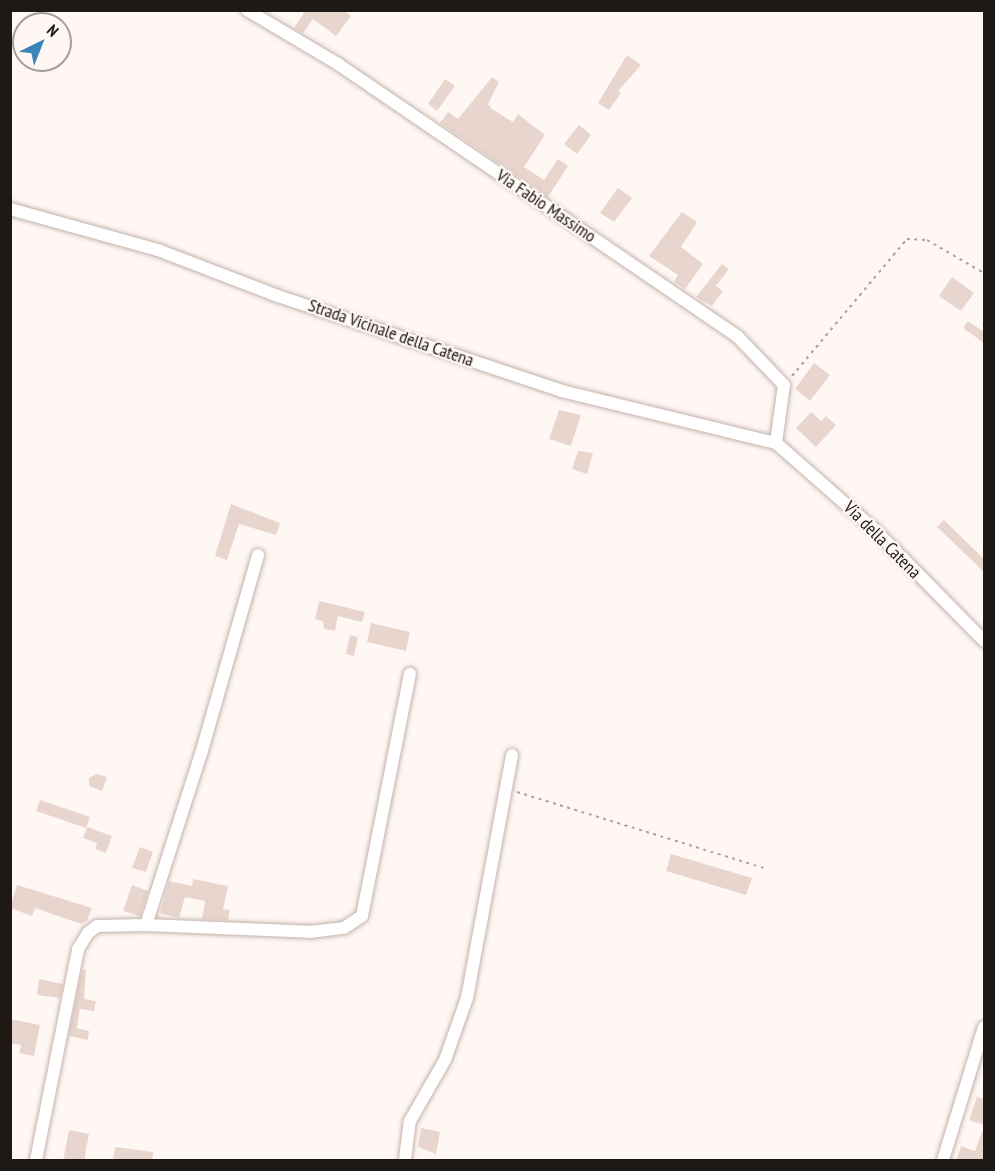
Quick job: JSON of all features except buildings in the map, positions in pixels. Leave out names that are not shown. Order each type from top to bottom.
[{"type":"street","name":"Via Fabio Massimo","points":[[247,10],[338,64],[665,285],[737,336],[784,385]]},
{"type":"street","name":"Strada Vicinale della Catena","points":[[10,209],[158,250],[278,296],[562,391],[776,443]]},
{"type":"street","points":[[776,443],[784,385]]},
{"type":"street","name":"Via della Catena","points":[[776,443],[876,531],[984,641]]},
{"type":"street","points":[[146,925],[201,754],[258,555]]},
{"type":"street","points":[[36,1161],[82,940],[98,926],[146,925],[310,932],[356,922],[364,906],[411,674]]},
{"type":"street","points":[[405,1161],[410,1121],[446,1060],[467,998],[512,755]]},
{"type":"street","points":[[943,1161],[984,1027]]},
{"type":"path","points":[[784,385],[907,239],[927,240],[984,273]]},
{"type":"path","points":[[506,789],[764,868]]}]
